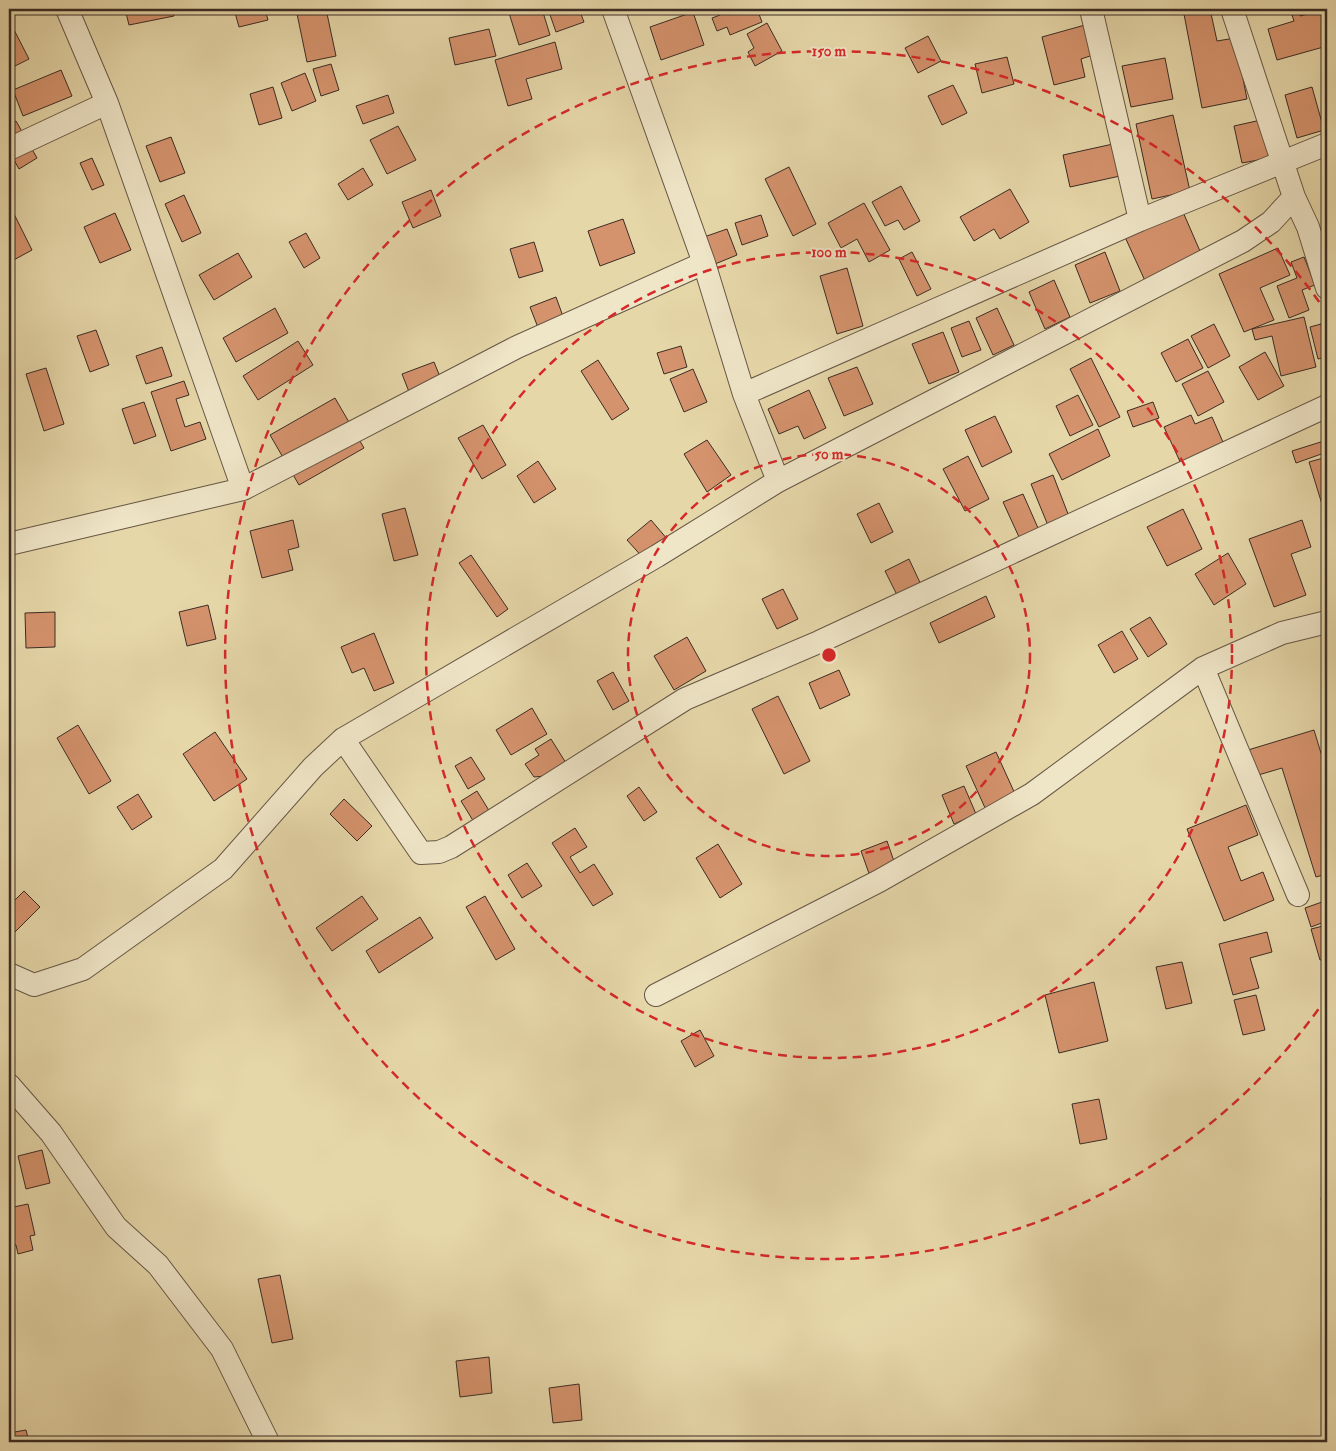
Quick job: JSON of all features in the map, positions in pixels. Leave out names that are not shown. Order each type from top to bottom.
[{"type":"street","points":[[66,9],[107,104],[244,489]]},
{"type":"street","points":[[613,9],[704,263],[744,394],[778,481]]},
{"type":"street","points":[[1092,9],[1140,220]]},
{"type":"street","points":[[1232,9],[1284,161],[1294,198],[1308,227],[1327,288]]},
{"type":"street","points":[[9,150],[107,104]]},
{"type":"street","points":[[744,394],[1140,220],[1327,144]]},
{"type":"street","points":[[9,974],[34,985],[83,969],[223,869],[313,767],[343,739],[649,561],[778,481],[1047,340],[1191,269],[1243,240],[1270,222],[1294,198]]},
{"type":"street","points":[[9,544],[244,489],[517,347],[704,263]]},
{"type":"street","points":[[343,739],[421,853],[439,852],[451,847],[685,699],[818,642],[1327,406]]},
{"type":"street","points":[[656,995],[879,881],[1032,794],[1203,668],[1282,633],[1327,622]]},
{"type":"street","points":[[1203,668],[1298,895]]},
{"type":"street","points":[[9,1085],[51,1133],[116,1227],[158,1265],[222,1349],[268,1442]]},
{"type":"building","points":[[125,9],[172,9],[174,16],[129,25]]},
{"type":"building","points":[[234,9],[265,9],[268,20],[239,27]]},
{"type":"building","points":[[296,9],[326,9],[336,56],[307,62]]},
{"type":"building","points":[[524,9],[542,9],[550,35],[519,45],[509,13]]},
{"type":"building","points":[[548,9],[579,9],[584,22],[556,32]]},
{"type":"building","points":[[718,9],[757,9],[762,22],[730,35],[727,27],[717,31],[712,18],[720,15]]},
{"type":"building","points":[[1183,9],[1210,9],[1217,41],[1235,38],[1247,99],[1202,108]]},
{"type":"building","points":[[1290,9],[1298,9],[1300,16],[1327,9],[1327,46],[1277,60],[1268,29],[1294,21]]},
{"type":"building","points":[[693,12],[704,45],[661,60],[650,27]]},
{"type":"building","points":[[9,20],[29,59],[9,69]]},
{"type":"building","points":[[767,23],[782,51],[755,66],[748,52],[754,48],[747,34]]},
{"type":"building","points":[[1085,25],[1093,55],[1081,59],[1085,77],[1054,85],[1042,37]]},
{"type":"building","points":[[489,29],[496,56],[455,65],[449,38]]},
{"type":"building","points":[[928,36],[941,61],[918,73],[905,48]]},
{"type":"building","points":[[555,42],[562,69],[526,79],[532,99],[508,106],[495,60]]},
{"type":"building","points":[[1007,57],[1014,84],[982,93],[975,64]]},
{"type":"building","points":[[1165,58],[1173,99],[1131,107],[1122,66]]},
{"type":"building","points":[[331,64],[339,90],[321,96],[313,69]]},
{"type":"building","points":[[61,70],[72,96],[23,116],[13,90]]},
{"type":"building","points":[[305,73],[316,101],[292,111],[281,83]]},
{"type":"building","points":[[953,85],[967,113],[942,125],[928,96]]},
{"type":"building","points":[[273,87],[282,118],[259,125],[250,94]]},
{"type":"building","points":[[1312,87],[1324,130],[1297,138],[1285,95]]},
{"type":"building","points":[[388,95],[394,113],[363,124],[356,106]]},
{"type":"building","points":[[1173,115],[1190,191],[1152,199],[1136,124]]},
{"type":"building","points":[[1261,120],[1269,158],[1242,163],[1234,126]]},
{"type":"building","points":[[16,121],[37,158],[19,169],[9,151],[9,125]]},
{"type":"building","points":[[398,126],[416,160],[387,174],[370,140]]},
{"type":"building","points":[[171,137],[185,173],[160,182],[146,146]]},
{"type":"building","points":[[1113,144],[1120,176],[1070,187],[1063,155]]},
{"type":"building","points":[[92,158],[104,185],[92,190],[80,163]]},
{"type":"building","points":[[789,167],[816,224],[793,236],[765,179]]},
{"type":"building","points":[[363,168],[373,185],[348,200],[338,184]]},
{"type":"building","points":[[901,186],[920,221],[904,230],[898,220],[885,226],[872,202]]},
{"type":"building","points":[[1010,189],[1029,222],[1000,239],[994,229],[974,241],[960,217]]},
{"type":"building","points":[[431,190],[441,216],[413,228],[402,202]]},
{"type":"building","points":[[184,195],[201,233],[182,242],[165,204]]},
{"type":"building","points":[[864,203],[890,250],[869,262],[857,239],[841,248],[828,223]]},
{"type":"building","points":[[9,204],[32,250],[10,262],[9,259]]},
{"type":"building","points":[[1183,212],[1203,258],[1146,283],[1125,237]]},
{"type":"building","points":[[115,213],[131,250],[100,263],[84,227]]},
{"type":"building","points":[[761,215],[768,236],[742,245],[735,223]]},
{"type":"building","points":[[623,219],[635,253],[600,266],[588,231]]},
{"type":"building","points":[[727,229],[737,255],[715,264],[704,237]]},
{"type":"building","points":[[306,233],[320,258],[304,268],[289,242]]},
{"type":"building","points":[[534,242],[543,271],[519,278],[510,249]]},
{"type":"building","points":[[1278,248],[1290,275],[1260,288],[1274,320],[1244,332],[1219,274]]},
{"type":"building","points":[[912,252],[931,289],[917,296],[899,259]]},
{"type":"building","points":[[1105,252],[1120,291],[1090,303],[1075,265]]},
{"type":"building","points":[[238,253],[252,277],[214,300],[199,275]]},
{"type":"building","points":[[1304,257],[1315,285],[1302,290],[1309,310],[1289,318],[1277,286],[1297,278],[1291,262]]},
{"type":"building","points":[[847,268],[863,326],[837,334],[820,276]]},
{"type":"building","points":[[1054,280],[1070,317],[1045,329],[1029,292]]},
{"type":"building","points":[[556,297],[569,333],[544,343],[530,307]]},
{"type":"building","points":[[275,308],[288,333],[236,362],[223,338]]},
{"type":"building","points":[[997,308],[1014,345],[993,355],[976,318]]},
{"type":"building","points":[[1304,317],[1316,367],[1281,376],[1272,336],[1255,340],[1252,329]]},
{"type":"building","points":[[969,321],[981,350],[962,357],[951,328]]},
{"type":"building","points":[[1214,324],[1230,356],[1208,368],[1191,336]]},
{"type":"building","points":[[1321,324],[1327,342],[1327,357],[1318,359],[1310,327]]},
{"type":"building","points":[[96,330],[109,365],[90,372],[77,336]]},
{"type":"building","points":[[943,332],[959,372],[929,384],[912,344]]},
{"type":"building","points":[[1188,339],[1203,368],[1176,382],[1161,353]]},
{"type":"building","points":[[298,341],[313,365],[258,400],[243,376]]},
{"type":"building","points":[[681,346],[687,367],[664,374],[657,353]]},
{"type":"building","points":[[162,347],[172,376],[146,384],[136,356]]},
{"type":"building","points":[[1265,352],[1284,386],[1258,400],[1239,367]]},
{"type":"building","points":[[1091,358],[1120,417],[1099,427],[1070,369]]},
{"type":"building","points":[[598,360],[629,409],[612,420],[581,371]]},
{"type":"building","points":[[434,362],[445,389],[413,402],[402,374]]},
{"type":"building","points":[[857,367],[873,404],[844,416],[828,378]]},
{"type":"building","points":[[46,368],[64,424],[44,431],[26,374]]},
{"type":"building","points":[[693,369],[707,402],[684,412],[670,379]]},
{"type":"building","points":[[1208,371],[1224,402],[1198,416],[1182,384]]},
{"type":"building","points":[[184,381],[189,395],[176,399],[185,427],[200,422],[206,439],[171,451],[151,392]]},
{"type":"building","points":[[809,390],[826,428],[804,439],[798,426],[779,434],[768,409]]},
{"type":"building","points":[[1078,395],[1093,425],[1070,436],[1056,406]]},
{"type":"building","points":[[335,398],[364,448],[299,485],[270,435]]},
{"type":"building","points":[[144,402],[156,436],[134,444],[122,409]]},
{"type":"building","points":[[1153,402],[1159,418],[1133,427],[1127,411]]},
{"type":"building","points":[[1191,415],[1195,424],[1212,417],[1226,449],[1183,468],[1164,427]]},
{"type":"building","points":[[995,416],[1012,452],[982,467],[965,430]]},
{"type":"building","points":[[483,425],[506,465],[482,479],[458,438]]},
{"type":"building","points":[[1098,429],[1110,456],[1062,480],[1049,454]]},
{"type":"building","points":[[707,440],[731,475],[707,492],[684,454]]},
{"type":"building","points":[[1327,440],[1327,452],[1296,463],[1292,451]]},
{"type":"building","points":[[968,456],[989,499],[965,511],[943,469]]},
{"type":"building","points":[[1327,457],[1327,514],[1325,514],[1309,462]]},
{"type":"building","points":[[538,461],[556,489],[534,503],[517,476]]},
{"type":"building","points":[[1053,475],[1070,519],[1049,528],[1031,484]]},
{"type":"building","points":[[1023,494],[1038,528],[1019,537],[1003,502]]},
{"type":"building","points":[[879,503],[893,532],[871,543],[857,514]]},
{"type":"building","points":[[405,508],[418,555],[394,561],[382,514]]},
{"type":"building","points":[[1183,509],[1202,549],[1167,566],[1147,527]]},
{"type":"building","points":[[293,520],[299,547],[288,550],[293,570],[262,578],[250,531]]},
{"type":"building","points":[[651,520],[668,540],[645,560],[627,540]]},
{"type":"building","points":[[1302,520],[1311,547],[1291,554],[1306,595],[1274,607],[1249,539]]},
{"type":"building","points":[[1228,553],[1246,584],[1214,605],[1195,574]]},
{"type":"building","points":[[471,555],[508,609],[497,617],[459,563]]},
{"type":"building","points":[[909,559],[923,589],[900,601],[885,571]]},
{"type":"building","points":[[783,589],[798,619],[777,629],[762,599]]},
{"type":"building","points":[[986,596],[995,617],[939,643],[930,623]]},
{"type":"building","points":[[208,605],[216,639],[187,646],[179,612]]},
{"type":"building","points":[[55,612],[55,647],[26,648],[25,613]]},
{"type":"building","points":[[1150,617],[1167,644],[1148,657],[1130,629]]},
{"type":"building","points":[[1122,631],[1138,659],[1114,673],[1098,645]]},
{"type":"building","points":[[374,633],[394,683],[374,691],[364,668],[352,673],[341,647]]},
{"type":"building","points":[[687,637],[706,671],[674,690],[654,656]]},
{"type":"building","points":[[839,670],[850,695],[820,709],[809,683]]},
{"type":"building","points":[[613,672],[629,701],[613,710],[597,681]]},
{"type":"building","points":[[778,696],[810,761],[784,774],[752,709]]},
{"type":"building","points":[[532,708],[547,734],[511,755],[496,730]]},
{"type":"building","points":[[78,725],[111,781],[89,794],[57,738]]},
{"type":"building","points":[[1314,730],[1327,773],[1327,874],[1316,877],[1282,768],[1255,776],[1248,750]]},
{"type":"building","points":[[215,732],[247,779],[214,801],[183,754]]},
{"type":"building","points":[[551,739],[566,763],[545,776],[534,777],[525,764],[539,755],[535,749]]},
{"type":"building","points":[[996,752],[1016,796],[986,810],[966,766]]},
{"type":"building","points":[[471,757],[485,779],[468,789],[455,766]]},
{"type":"building","points":[[964,786],[976,814],[954,824],[942,795]]},
{"type":"building","points":[[639,787],[657,812],[644,821],[627,796]]},
{"type":"building","points":[[477,791],[493,817],[477,827],[461,801]]},
{"type":"building","points":[[138,794],[152,817],[132,830],[117,807]]},
{"type":"building","points":[[344,799],[372,826],[357,841],[330,814]]},
{"type":"building","points":[[1246,805],[1258,835],[1228,847],[1241,881],[1263,872],[1274,900],[1224,921],[1187,829]]},
{"type":"building","points":[[575,828],[587,847],[570,857],[580,873],[594,864],[613,894],[593,906],[552,843]]},
{"type":"building","points":[[887,841],[897,870],[871,879],[861,851]]},
{"type":"building","points":[[718,844],[742,884],[720,898],[696,858]]},
{"type":"building","points":[[527,863],[542,886],[522,898],[508,875]]},
{"type":"building","points":[[24,891],[40,907],[9,938],[9,906]]},
{"type":"building","points":[[362,896],[378,919],[332,951],[316,928]]},
{"type":"building","points":[[485,896],[515,949],[496,960],[466,907]]},
{"type":"building","points":[[1322,902],[1327,921],[1311,927],[1305,908]]},
{"type":"building","points":[[420,917],[433,938],[379,973],[366,951]]},
{"type":"building","points":[[1327,925],[1327,958],[1320,960],[1311,929]]},
{"type":"building","points":[[1267,932],[1272,952],[1250,958],[1259,988],[1233,995],[1219,944]]},
{"type":"building","points":[[1182,962],[1192,1003],[1166,1009],[1156,967]]},
{"type":"building","points":[[1094,982],[1108,1041],[1059,1053],[1045,995]]},
{"type":"building","points":[[1256,995],[1265,1030],[1243,1035],[1234,1000]]},
{"type":"building","points":[[700,1030],[714,1056],[695,1067],[681,1041]]},
{"type":"building","points":[[1099,1099],[1107,1139],[1080,1144],[1072,1104]]},
{"type":"building","points":[[42,1150],[50,1183],[26,1189],[18,1156]]},
{"type":"building","points":[[1327,1196],[1327,1227],[1321,1198]]},
{"type":"building","points":[[28,1204],[35,1235],[30,1236],[33,1250],[18,1254],[16,1245],[9,1246],[9,1208]]},
{"type":"building","points":[[280,1275],[293,1339],[272,1343],[258,1279]]},
{"type":"building","points":[[489,1357],[492,1393],[460,1397],[456,1361]]},
{"type":"building","points":[[579,1384],[582,1420],[553,1423],[549,1388]]},
{"type":"building","points":[[26,1430],[29,1442],[9,1442],[9,1433]]}]
